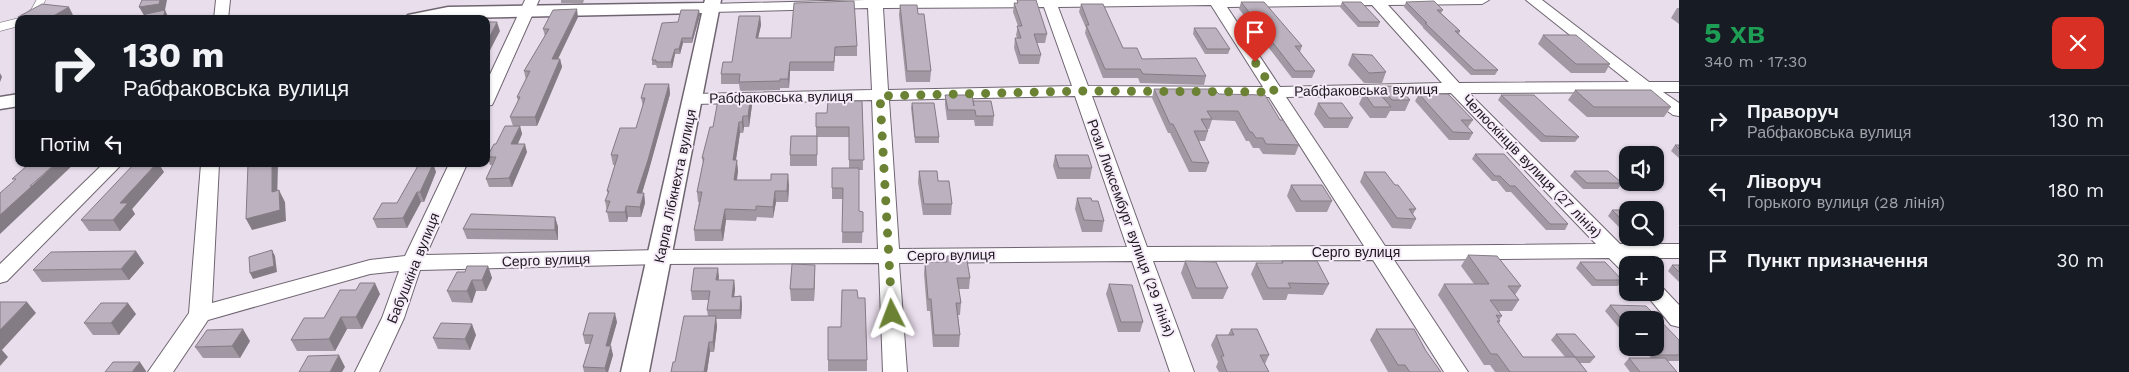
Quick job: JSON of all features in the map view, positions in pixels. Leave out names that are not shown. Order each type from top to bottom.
[{"type":"street","points":[[221,15],[223,0]]},
{"type":"street","points":[[433,15],[530,5],[576,11],[712,4],[875,2],[1215,0],[1226,3],[1482,0]]},
{"type":"street","points":[[1215,0],[1456,372]]},
{"type":"street","points":[[1533,0],[1679,111]]},
{"type":"street","name":"Рози Люксембург вулиця (29 лiнiя)","points":[[1050,1],[1182,372]]},
{"type":"street","name":"Челюскінців вулиця (27 лiнiя)","points":[[1376,1],[1455,88],[1620,256]]},
{"type":"street","points":[[875,2],[895,372]]},
{"type":"street","name":"Карла Лібкнехта вулиця","points":[[635,372],[661,257],[712,4]]},
{"type":"street","points":[[490,92],[530,5]]},
{"type":"street","name":"Рабфаковська вулиця","points":[[693,98],[1082,91],[1275,92],[1455,88],[1679,87]]},
{"type":"street","points":[[0,103],[15,101]]},
{"type":"street","points":[[0,276],[110,167]]},
{"type":"street","points":[[160,372],[200,314],[210,167]]},
{"type":"street","name":"Бабушкіна вулиця","points":[[367,372],[393,318],[412,264],[457,167]]},
{"type":"street","name":"Серго вулиця","points":[[1636,256],[1679,250]]},
{"type":"street","name":"Серго вулиця","points":[[200,314],[370,267],[412,264],[661,257],[1140,253],[1378,252],[1619,258]]},
{"type":"street","points":[[0,255],[21,255]]},
{"type":"street","points":[[1663,301],[1679,318]]},
{"type":"lane","points":[[31,15],[35,12],[41,0]]},
{"type":"lane","points":[[0,27],[15,23]]},
{"type":"building","points":[[142,0],[160,0],[159,4],[139,7]]},
{"type":"building","points":[[1017,0],[1036,0],[1047,34],[1034,34],[1041,55],[1020,55],[1015,38],[1021,38],[1017,26],[1022,26],[1014,3],[1018,3]]},
{"type":"building","points":[[854,1],[857,46],[835,47],[834,62],[790,62],[788,79],[780,79],[780,81],[739,82],[740,74],[721,74],[723,62],[732,62],[739,16],[760,16],[756,38],[791,38],[794,3]]},
{"type":"building","points":[[1434,1],[1443,10],[1437,10],[1460,31],[1455,31],[1498,70],[1474,70],[1406,2]]},
{"type":"building","points":[[1241,2],[1264,2],[1302,46],[1295,46],[1315,71],[1295,71]]},
{"type":"building","points":[[1342,2],[1361,2],[1380,22],[1360,22]]},
{"type":"building","points":[[42,4],[69,7],[55,15],[22,15]]},
{"type":"building","points":[[1081,4],[1103,4],[1123,48],[1137,48],[1142,59],[1196,58],[1206,76],[1143,74],[1140,69],[1105,69],[1086,25],[1089,25]]},
{"type":"building","points":[[900,5],[917,5],[918,14],[924,14],[931,71],[907,71]]},
{"type":"building","points":[[577,9],[552,59],[560,59],[535,117],[510,117],[520,97],[517,97],[530,71],[524,71],[549,29],[543,29],[553,10]]},
{"type":"building","points":[[165,10],[164,15],[146,14]]},
{"type":"building","points":[[681,10],[699,10],[692,38],[682,38],[679,49],[675,49],[671,62],[656,62],[656,60],[652,60],[662,23],[678,22]]},
{"type":"building","points":[[490,22],[497,22],[490,36]]},
{"type":"building","points":[[1194,28],[1216,28],[1230,49],[1207,49]]},
{"type":"building","points":[[1543,35],[1576,35],[1610,64],[1576,64]]},
{"type":"building","points":[[1352,54],[1372,55],[1386,72],[1369,73]]},
{"type":"building","points":[[645,84],[669,84],[637,193],[644,193],[640,207],[626,206],[625,212],[606,212],[610,201],[605,201],[609,191],[607,191],[618,155],[611,155],[620,128],[636,128],[645,98],[641,98]]},
{"type":"building","points":[[1380,86],[1398,86],[1410,100],[1392,100]]},
{"type":"building","points":[[1154,89],[1214,89],[1219,94],[1265,95],[1280,120],[1283,120],[1299,145],[1266,144],[1263,138],[1256,138],[1250,132],[1238,111],[1207,111],[1212,119],[1201,119],[1208,131],[1194,131],[1209,163],[1192,162],[1173,124],[1170,124]]},
{"type":"building","points":[[1575,90],[1651,90],[1671,107],[1594,107]]},
{"type":"building","points":[[1364,93],[1380,94],[1391,107],[1374,107]]},
{"type":"building","points":[[751,94],[748,116],[743,116],[742,122],[739,122],[733,160],[737,160],[734,180],[771,180],[771,174],[788,174],[787,191],[775,191],[773,207],[756,206],[756,210],[725,209],[721,230],[694,230],[702,192],[697,192],[704,158],[702,158],[710,127],[713,127],[718,100],[735,100],[736,95]]},
{"type":"building","points":[[1419,94],[1448,94],[1473,120],[1461,120],[1473,133],[1453,132]]},
{"type":"building","points":[[945,95],[972,95],[973,101],[991,101],[994,116],[976,116],[975,110],[948,110]]},
{"type":"building","points":[[1501,95],[1534,95],[1579,137],[1545,136]]},
{"type":"building","points":[[828,101],[862,101],[864,160],[849,160],[849,127],[816,127],[816,113],[827,113]]},
{"type":"building","points":[[912,103],[934,103],[939,137],[915,137]]},
{"type":"building","points":[[1318,103],[1342,103],[1353,118],[1329,118]]},
{"type":"building","points":[[505,126],[520,126],[511,144],[525,144],[509,178],[486,179],[496,157],[490,157],[490,151],[494,144],[496,144]]},
{"type":"building","points":[[791,136],[817,136],[817,155],[790,155]]},
{"type":"building","points":[[1475,154],[1504,154],[1568,224],[1550,224],[1515,186],[1510,186],[1500,176],[1495,176]]},
{"type":"building","points":[[1055,155],[1088,155],[1092,168],[1059,168]]},
{"type":"building","points":[[26,167],[52,167],[0,215],[0,193],[16,179],[12,179]]},
{"type":"building","points":[[131,167],[153,167],[120,203],[128,203],[113,220],[81,220]]},
{"type":"building","points":[[248,167],[272,167],[272,192],[279,190],[280,210],[246,219]]},
{"type":"building","points":[[417,167],[432,167],[420,192],[417,192],[403,218],[373,219],[382,203],[397,203]]},
{"type":"building","points":[[832,168],[859,168],[859,211],[863,212],[863,232],[842,232],[843,188],[832,188]]},
{"type":"building","points":[[919,171],[937,171],[938,181],[949,181],[952,204],[924,204]]},
{"type":"building","points":[[1574,171],[1608,171],[1619,180],[1619,183],[1587,183]]},
{"type":"building","points":[[1364,172],[1385,172],[1395,185],[1398,185],[1416,209],[1409,209],[1416,219],[1397,218]]},
{"type":"building","points":[[1291,185],[1322,185],[1332,201],[1301,201]]},
{"type":"building","points":[[1077,198],[1091,198],[1092,201],[1098,201],[1104,221],[1084,220]]},
{"type":"building","points":[[1612,210],[1619,210],[1619,217]]},
{"type":"building","points":[[471,214],[555,217],[555,230],[463,229]]},
{"type":"building","points":[[272,250],[274,266],[250,273],[249,257]]},
{"type":"building","points":[[136,251],[121,269],[33,270],[51,252]]},
{"type":"building","points":[[966,255],[970,278],[957,278],[961,303],[956,303],[960,335],[934,335],[931,299],[928,299],[925,262],[947,262],[947,256]]},
{"type":"building","points":[[1468,255],[1497,256],[1521,286],[1508,286],[1519,300],[1490,300],[1502,316],[1496,315],[1500,321],[1497,321],[1523,357],[1575,357],[1587,372],[1510,372],[1497,354],[1491,354],[1444,284],[1489,284]]},
{"type":"building","points":[[1185,261],[1216,262],[1228,288],[1196,288]]},
{"type":"building","points":[[1282,261],[1317,261],[1329,284],[1288,283],[1291,288],[1268,288],[1256,263],[1283,263]]},
{"type":"building","points":[[1580,262],[1605,262],[1619,277],[1619,280],[1596,280]]},
{"type":"building","points":[[792,264],[815,265],[814,289],[790,289]]},
{"type":"building","points":[[1672,265],[1679,265],[1679,272]]},
{"type":"building","points":[[467,266],[488,266],[482,280],[472,280],[467,291],[447,291],[457,272],[465,272]]},
{"type":"building","points":[[694,268],[718,268],[716,280],[734,280],[732,297],[741,296],[740,310],[707,310],[710,291],[691,291]]},
{"type":"building","points":[[360,283],[375,283],[356,317],[341,317],[329,339],[291,340],[304,318],[324,318],[340,290],[356,290]]},
{"type":"building","points":[[1109,284],[1132,285],[1143,322],[1121,322]]},
{"type":"building","points":[[842,290],[857,290],[858,298],[865,298],[867,360],[828,360],[828,327],[841,327]]},
{"type":"building","points":[[0,302],[27,302],[0,330]]},
{"type":"building","points":[[101,303],[128,303],[111,323],[84,323]]},
{"type":"building","points":[[1610,305],[1646,306],[1651,311],[1619,311],[1619,316]]},
{"type":"building","points":[[589,313],[615,313],[606,346],[611,346],[605,368],[583,367],[593,335],[583,335]]},
{"type":"building","points":[[684,316],[716,316],[713,342],[709,342],[704,372],[671,372],[673,362],[675,362]]},
{"type":"building","points":[[441,323],[472,324],[465,339],[433,338]]},
{"type":"building","points":[[1664,325],[1679,340],[1679,355],[1664,355]]},
{"type":"building","points":[[243,329],[232,346],[195,347],[207,330]]},
{"type":"building","points":[[1231,329],[1257,329],[1269,355],[1260,355],[1269,372],[1227,372],[1221,356],[1224,356],[1216,335],[1234,335]]},
{"type":"building","points":[[1376,329],[1414,329],[1426,351],[1441,372],[1410,372],[1405,365],[1398,365]]},
{"type":"building","points":[[1556,334],[1575,334],[1595,357],[1575,357]]},
{"type":"building","points":[[339,355],[330,372],[299,372],[308,356]]},
{"type":"building","points":[[1629,358],[1665,358],[1677,372],[1640,372]]},
{"type":"building","points":[[113,362],[140,362],[132,372],[105,372]]},
{"type":"route","points":[[892,314],[880,96],[1082,91],[1275,92],[1255,62]]}]
